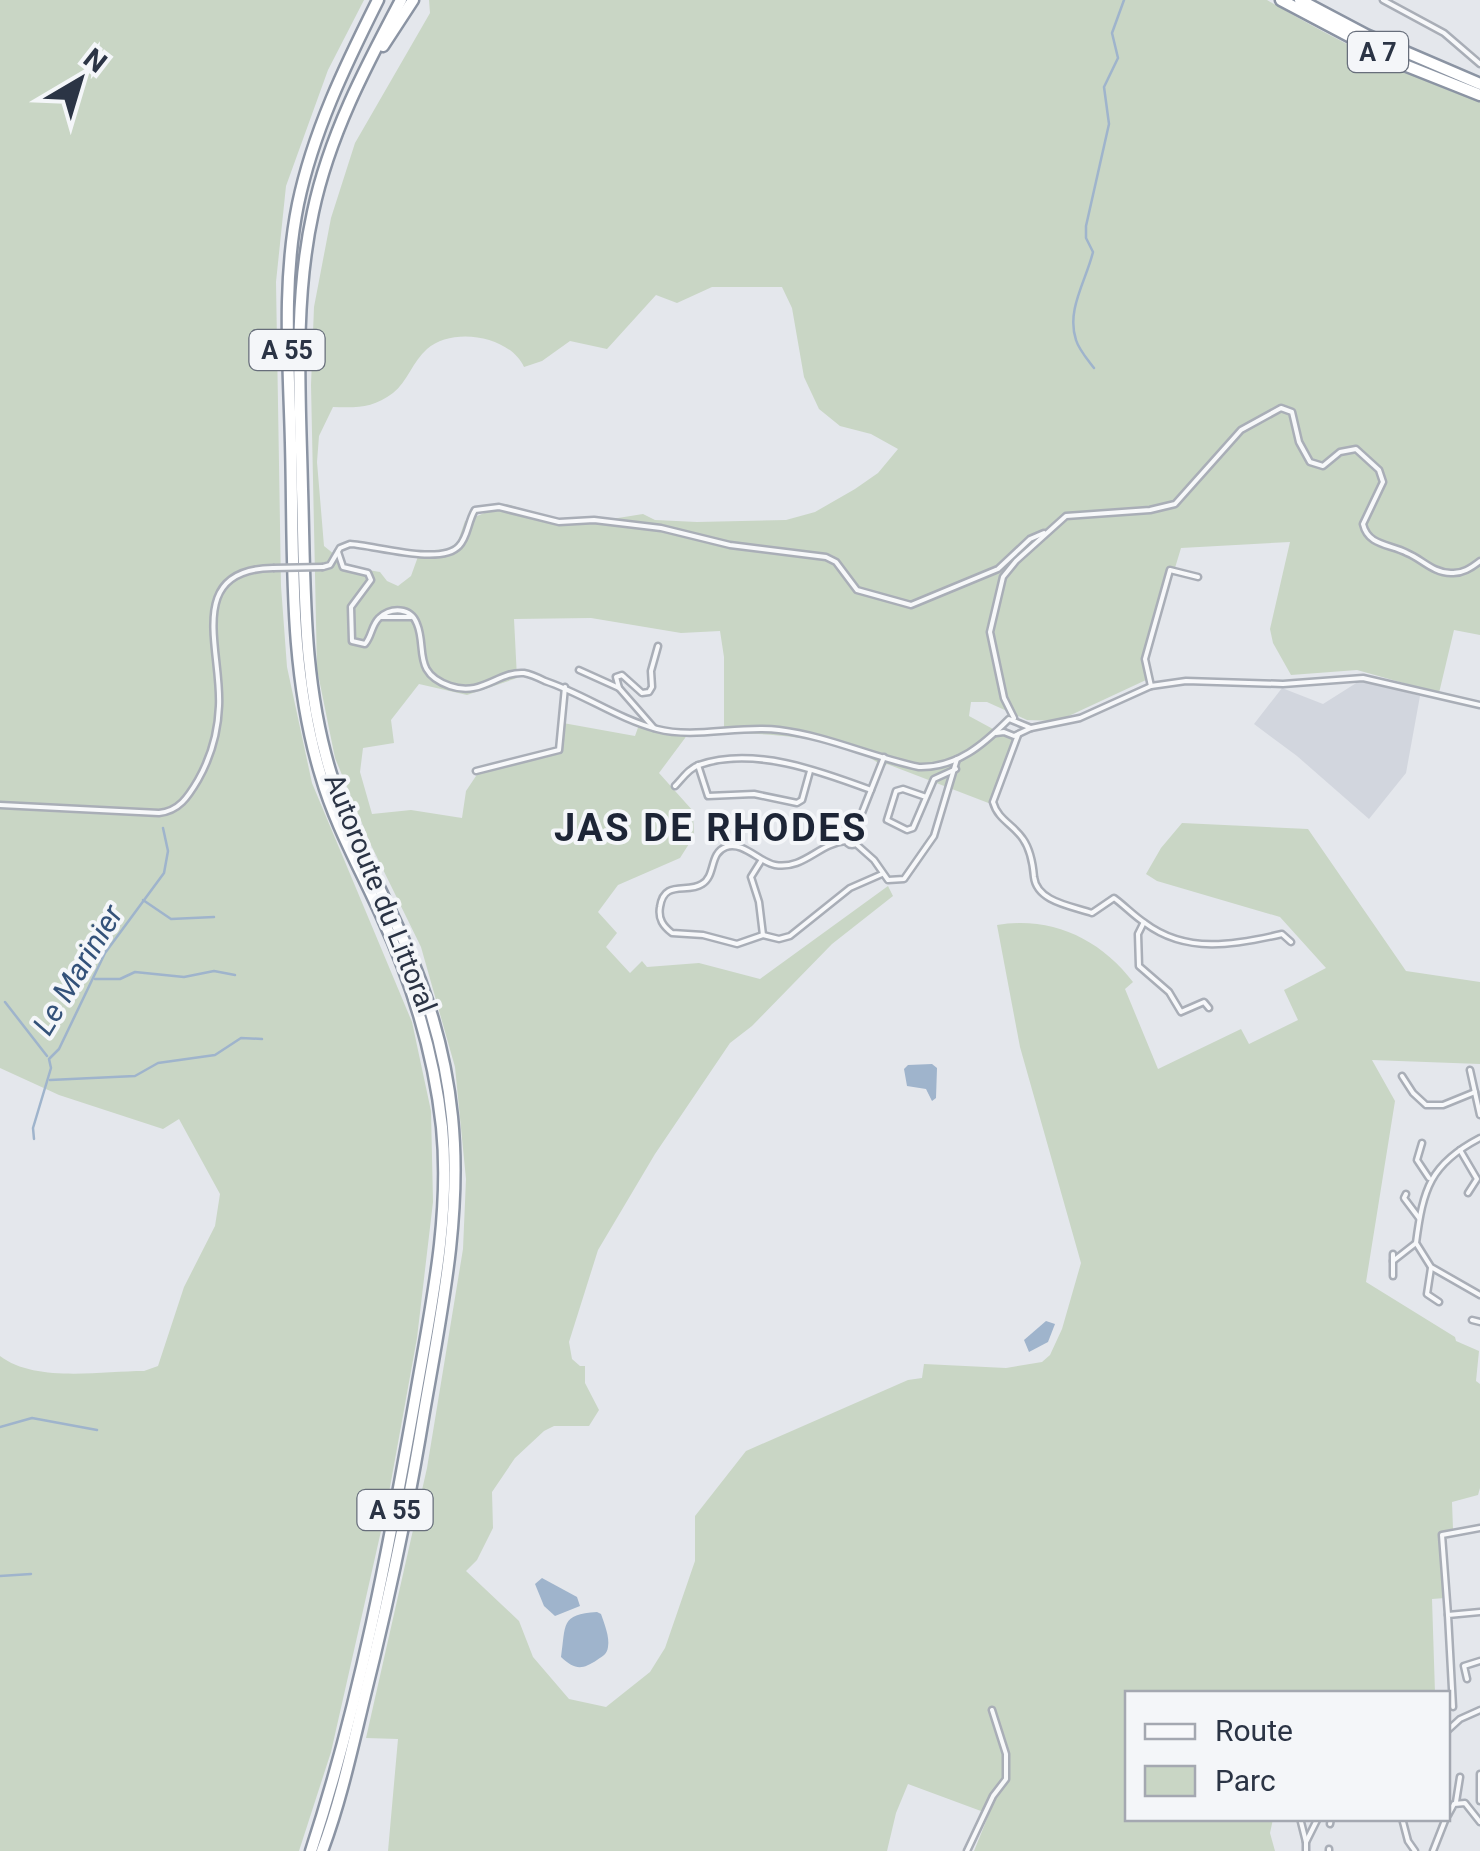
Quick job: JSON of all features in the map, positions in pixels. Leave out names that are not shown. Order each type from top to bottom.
[{"type":"highway","name":"Autoroute du Littoral","points":[[311,1851],[354,1700],[402,1471],[441,1235],[444,1162],[436,1085],[420,1013],[398,953],[326,791],[310,738],[300,682],[287,354],[290,267],[299,202],[325,117],[381,0]]},
{"type":"highway","name":"Autoroute du Littoral","points":[[322,1851],[340,1799],[410,1493],[441,1312],[455,1191],[452,1115],[434,1025],[406,944],[346,818],[331,776],[314,710],[308,658],[300,307],[304,257],[313,209],[334,139],[401,0]]},
{"type":"highway","points":[[352,98],[412,0]]},
{"type":"highway","name":"A 7","points":[[1281,0],[1402,64],[1480,95]]},
{"type":"highway","name":"A 7","points":[[1303,0],[1366,35],[1480,84]]},
{"type":"street","points":[[1383,0],[1444,33],[1480,64]]},
{"type":"street","points":[[1018,558],[1066,516],[1150,510],[1175,504],[1248,424],[1285,408],[1294,417],[1299,442],[1310,462],[1323,466],[1340,452],[1356,450],[1383,475],[1375,503],[1362,524],[1374,541],[1409,553],[1445,573],[1466,571],[1480,562]]},
{"type":"street","points":[[0,805],[170,811],[180,804],[202,771],[216,732],[220,688],[213,628],[220,593],[230,579],[240,572],[323,567],[332,564],[338,552],[350,544],[416,554],[450,552],[462,542],[474,512],[482,508],[498,507],[559,522],[594,520],[665,529],[730,545],[826,557],[836,562],[856,590],[911,605],[998,569],[1030,539],[1048,531]]},
{"type":"street","points":[[1030,539],[1036,545]]},
{"type":"street","points":[[1024,544],[1004,576],[990,632],[1009,712],[1031,728]]},
{"type":"street","points":[[338,552],[342,568],[368,573],[371,580],[350,607],[349,634],[354,644],[367,643],[381,617],[398,610],[412,616],[418,626],[424,660],[434,676],[446,685],[474,690],[523,673],[565,687],[654,728],[685,734],[705,730],[776,730],[822,737],[902,764],[933,767],[968,754],[1004,724],[1015,720]]},
{"type":"street","points":[[1151,686],[1145,659],[1170,570],[1198,577]]},
{"type":"street","points":[[654,728],[619,688],[616,678],[619,674],[642,693],[652,690],[651,671],[658,646]]},
{"type":"street","points":[[579,670],[619,688]]},
{"type":"street","points":[[996,733],[1016,734],[1080,718],[1151,686],[1186,680],[1283,684],[1363,678],[1480,705]]},
{"type":"street","points":[[476,770],[560,750],[565,687]]},
{"type":"street","points":[[1015,720],[1016,743],[994,797],[1000,817],[1023,839],[1035,882],[1050,899],[1092,913],[1114,898],[1144,923],[1186,944],[1237,944],[1282,934],[1292,942]]},
{"type":"street","points":[[1004,724],[1004,732]]},
{"type":"street","points":[[854,833],[884,757]]},
{"type":"street","points":[[675,786],[698,765],[756,759],[871,790]]},
{"type":"street","points":[[856,844],[874,860],[882,874],[893,882],[902,880],[931,843],[957,759]]},
{"type":"street","points":[[698,765],[708,796],[754,794],[797,803],[802,800],[810,771]]},
{"type":"street","points":[[926,797],[896,791],[886,820],[907,830],[913,828],[934,779],[956,769]]},
{"type":"street","points":[[846,842],[846,835],[854,833]]},
{"type":"street","points":[[854,833],[856,844]]},
{"type":"street","points":[[856,844],[831,844],[801,863],[777,866],[742,848],[725,847],[716,856],[704,883],[698,887],[676,887],[665,894],[660,915],[666,928],[678,934],[703,935],[738,944],[764,935],[780,939],[797,933],[850,888],[882,874]]},
{"type":"street","points":[[761,861],[750,877],[764,935]]},
{"type":"street","points":[[1144,923],[1138,934],[1139,966],[1169,992],[1181,1012],[1204,1002],[1209,1008]]},
{"type":"street","points":[[1470,1070],[1480,1115]]},
{"type":"street","points":[[1402,1076],[1426,1105],[1443,1105],[1475,1092]]},
{"type":"street","points":[[1480,1138],[1449,1156],[1430,1180],[1416,1242],[1431,1267],[1480,1295]]},
{"type":"street","points":[[1422,1143],[1416,1160],[1430,1180]]},
{"type":"street","points":[[1459,1149],[1478,1178],[1468,1193]]},
{"type":"street","points":[[1402,1207],[1405,1196],[1419,1218]]},
{"type":"street","points":[[1394,1276],[1393,1258],[1416,1242]]},
{"type":"street","points":[[1431,1267],[1424,1293],[1439,1302]]},
{"type":"street","points":[[1453,1706],[1442,1535],[1480,1528]]},
{"type":"street","points":[[1448,1615],[1480,1612]]},
{"type":"street","points":[[1467,1679],[1464,1666],[1480,1661]]},
{"type":"street","points":[[967,1851],[993,1796],[1006,1779],[1006,1754],[992,1710]]},
{"type":"street","points":[[1450,1728],[1460,1718],[1480,1710]]},
{"type":"street","points":[[1480,1774],[1480,1800]]},
{"type":"street","points":[[1450,1812],[1456,1803],[1460,1777]]},
{"type":"street","points":[[1456,1803],[1470,1806],[1480,1822]]},
{"type":"street","points":[[1301,1821],[1306,1851]]},
{"type":"street","points":[[1306,1842],[1316,1821]]},
{"type":"street","points":[[1403,1821],[1415,1851]]},
{"type":"street","points":[[1433,1851],[1445,1821]]},
{"type":"shaded area","points":[[1361,680],[1420,696],[1406,773],[1369,819],[1254,724],[1282,688],[1323,704]]},
{"type":"green space","points":[[0,0],[364,0],[328,70],[286,186],[276,282],[281,586],[287,667],[312,783],[412,1022],[431,1111],[433,1202],[417,1338],[386,1509],[331,1752],[299,1851],[0,1851],[0,1356],[31,1370],[50,1373],[144,1371],[158,1366],[184,1287],[215,1226],[220,1194],[179,1119],[163,1129],[59,1095],[0,1068]]},
{"type":"green space","points":[[429,0],[1267,0],[1371,56],[1480,102],[1480,635],[1454,630],[1439,693],[1357,670],[1291,675],[1273,643],[1270,629],[1290,542],[1181,548],[1146,664],[1146,680],[1058,721],[1027,720],[987,702],[971,702],[969,716],[1015,741],[991,804],[887,764],[883,767],[869,757],[831,743],[724,733],[720,631],[681,633],[591,618],[514,619],[517,678],[467,695],[419,684],[391,720],[394,743],[363,748],[360,772],[372,814],[411,810],[462,818],[466,791],[478,773],[562,753],[563,723],[635,736],[640,722],[657,729],[691,730],[659,773],[693,811],[694,836],[680,858],[618,885],[598,912],[617,933],[606,947],[630,973],[642,961],[647,967],[699,963],[760,979],[888,886],[893,896],[832,944],[752,1026],[730,1043],[655,1154],[598,1250],[569,1342],[572,1359],[585,1366],[585,1383],[599,1410],[589,1426],[554,1426],[544,1431],[515,1458],[492,1492],[493,1528],[477,1560],[466,1571],[519,1621],[533,1657],[569,1699],[606,1707],[650,1672],[665,1648],[695,1561],[695,1516],[746,1451],[908,1380],[922,1378],[924,1364],[1006,1368],[1042,1362],[1050,1355],[1062,1329],[1081,1263],[1020,1047],[997,925],[1037,924],[1056,928],[1106,954],[1133,982],[1125,989],[1158,1069],[1241,1029],[1249,1044],[1298,1020],[1284,990],[1326,968],[1280,917],[1157,881],[1146,874],[1182,823],[1308,829],[1406,971],[1480,982],[1480,1064],[1372,1060],[1395,1101],[1366,1282],[1456,1341],[1479,1351],[1476,1381],[1480,1384],[1480,1488],[1478,1495],[1452,1502],[1453,1529],[1441,1533],[1445,1598],[1432,1599],[1435,1691],[1125,1691],[1125,1821],[1273,1821],[1270,1833],[1275,1851],[974,1851],[989,1814],[908,1784],[887,1851],[388,1851],[398,1739],[366,1738],[427,1468],[463,1249],[466,1179],[455,1067],[421,947],[371,845],[335,758],[317,669],[311,385],[314,307],[331,218],[355,143],[430,13]],"holes":[[[712,287],[782,287],[792,308],[804,377],[819,409],[840,426],[871,434],[898,449],[878,473],[815,512],[786,520],[697,522],[655,520],[643,514],[553,518],[506,504],[465,521],[458,541],[449,549],[420,551],[411,576],[398,586],[380,572],[350,567],[324,546],[317,462],[319,436],[333,407],[364,406],[386,398],[422,354],[438,342],[465,336],[494,342],[517,356],[524,367],[542,361],[570,341],[607,349],[656,295],[677,303]]]},
{"type":"water","points":[[932,1064],[937,1068],[936,1098],[932,1101],[926,1089],[907,1086],[904,1069],[908,1065]]},
{"type":"water","points":[[1046,1321],[1055,1324],[1048,1342],[1029,1352],[1024,1340]]},
{"type":"water","points":[[542,1578],[577,1597],[580,1606],[555,1616],[544,1606],[535,1584]]},
{"type":"water","points":[[597,1612],[606,1630],[607,1651],[587,1666],[570,1664],[561,1657],[567,1623],[576,1615]]},
{"type":"waterway","points":[[1094,368],[1077,344],[1073,318],[1093,252],[1086,238],[1086,226],[1109,124],[1104,87],[1118,58],[1112,33],[1124,0]]},
{"type":"waterway","name":"Le Marinier","points":[[34,1139],[33,1128],[51,1068],[49,1059],[59,1049],[105,953],[164,873],[168,851],[163,828]]},
{"type":"waterway","points":[[143,900],[171,919],[214,917]]},
{"type":"waterway","points":[[95,979],[120,979],[135,972],[184,977],[214,971],[235,975]]},
{"type":"waterway","points":[[5,1002],[47,1056]]},
{"type":"waterway","points":[[50,1080],[135,1076],[158,1063],[215,1055],[241,1038],[262,1039]]},
{"type":"waterway","points":[[0,1427],[32,1418],[97,1430]]},
{"type":"waterway","points":[[0,1576],[31,1574]]},
{"type":"district","name":"JAS DE RHODES","points":[[711,828]]}]
